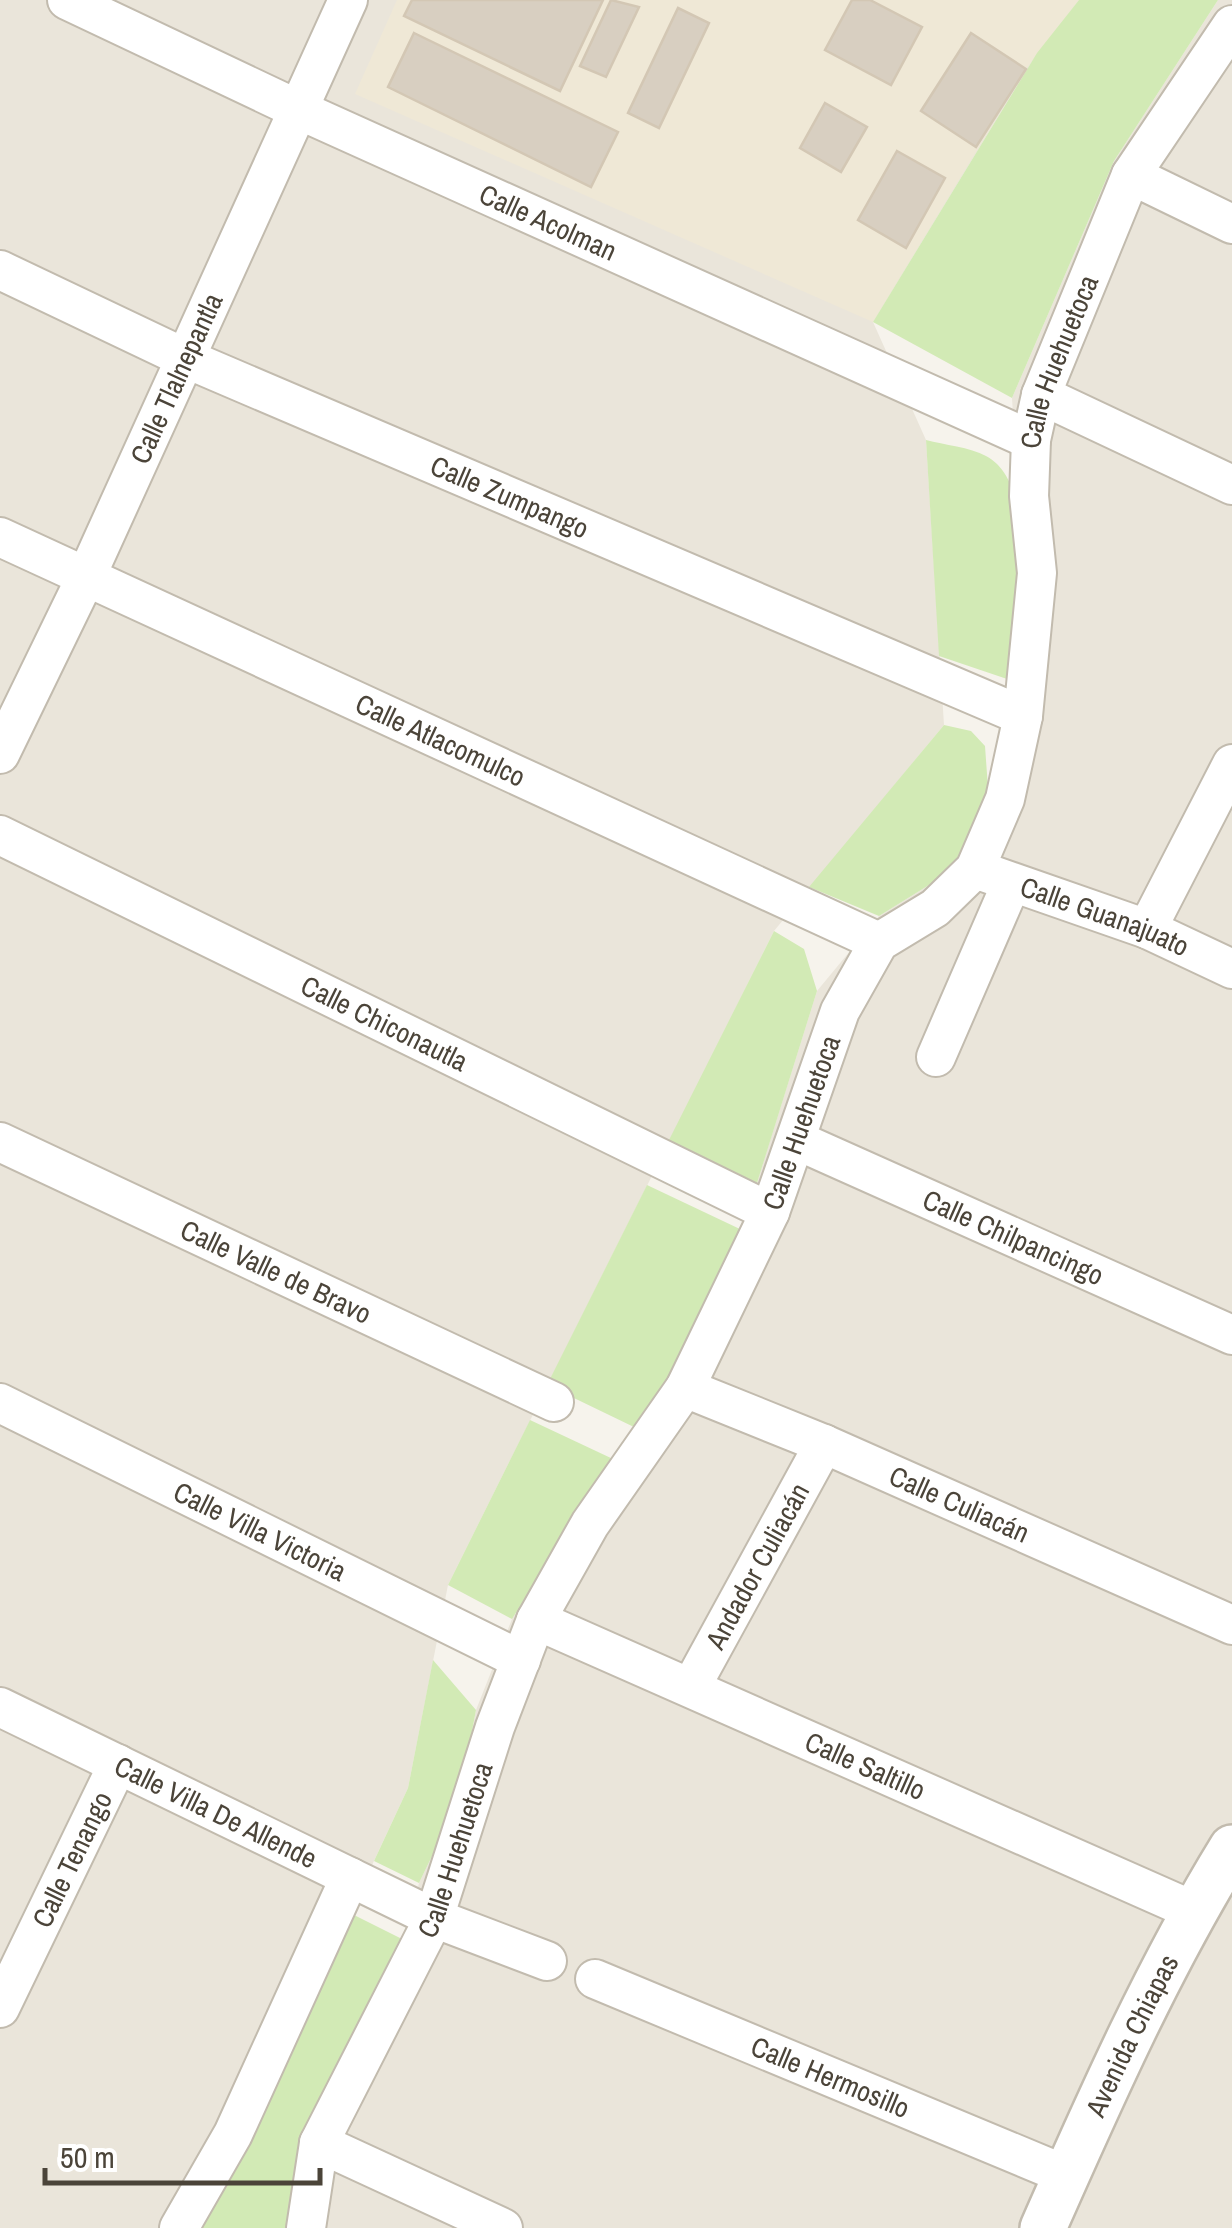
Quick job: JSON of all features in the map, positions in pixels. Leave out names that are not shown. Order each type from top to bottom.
[{"type":"street","name":"Calle Acolman","points":[[67,0],[298,110],[1032,440]]},
{"type":"street","name":"Calle Tlalnepantla","points":[[0,754],[86,577],[348,0]]},
{"type":"street","name":"Calle Huehuetoca","points":[[306,2228],[320,2143],[434,1918],[536,1620],[590,1524],[685,1388],[770,1212],[840,1012],[879,942],[934,908],[975,869],[1005,799],[1023,716],[1037,573],[1029,496],[1032,440],[1041,395],[1130,175],[1232,25]]},
{"type":"street","points":[[1130,175],[1232,224]]},
{"type":"street","name":"Calle Zumpango","points":[[0,270],[186,359],[1023,716]]},
{"type":"street","points":[[1041,395],[1232,485]]},
{"type":"street","name":"Calle Atlacomulco","points":[[0,537],[879,942]]},
{"type":"street","points":[[1147,929],[1232,764]]},
{"type":"street","name":"Calle Chiconautla","points":[[0,835],[770,1212]]},
{"type":"street","name":"Calle Guanajuato","points":[[975,869],[1147,929],[1232,969]]},
{"type":"street","points":[[936,1058],[1011,884]]},
{"type":"street","name":"Calle Chilpancingo","points":[[796,1140],[1232,1335]]},
{"type":"street","name":"Calle Valle de Bravo","points":[[0,1142],[554,1402]]},
{"type":"street","name":"Calle Culiacán","points":[[685,1388],[824,1444],[1232,1625]]},
{"type":"street","name":"Calle Villa Victoria","points":[[0,1403],[520,1660]]},
{"type":"street","name":"Andador Culiacán","points":[[692,1687],[824,1444]]},
{"type":"street","name":"Calle Saltillo","points":[[536,1620],[1194,1910]]},
{"type":"street","name":"Calle Villa De Allende","points":[[0,1707],[434,1918]]},
{"type":"street","name":"Calle Tenango","points":[[0,2008],[118,1764]]},
{"type":"street","name":"Avenida Chiapas","points":[[1043,2228],[1194,1910],[1232,1848]]},
{"type":"street","points":[[179,2228],[233,2134],[350,1877]]},
{"type":"street","points":[[434,1918],[547,1962]]},
{"type":"street","name":"Calle Hermosillo","points":[[595,1978],[1066,2175]]},
{"type":"street","points":[[320,2143],[503,2228]]},
{"type":"shaded area","points":[[0,0],[1079,0],[1037,53],[873,322],[926,440],[944,725],[774,931],[448,1585],[408,1788],[240,2148],[406,1941],[419,1883],[459,1800],[476,1710],[512,1619],[575,1514],[636,1428],[742,1230],[817,991],[879,916],[958,867],[988,788],[1013,681],[1018,494],[1012,398],[1114,161],[1218,0],[1232,0],[1232,2228],[0,2228]]},
{"type":"shaded area","points":[[397,0],[1079,0],[1026,69],[873,322],[355,94]]},
{"type":"green space","points":[[1079,0],[1218,0],[1114,161],[1012,398],[873,322],[1037,53]]},
{"type":"green space","points":[[926,440],[986,456],[1004,472],[1015,496],[1024,560],[1013,681],[939,656]]},
{"type":"green space","points":[[944,725],[971,731],[985,746],[988,788],[958,867],[879,916],[809,887]]},
{"type":"green space","points":[[774,931],[804,949],[817,991],[757,1183],[669,1140]]},
{"type":"green space","points":[[647,1185],[742,1230],[681,1360],[636,1428],[547,1385]]},
{"type":"green space","points":[[530,1420],[613,1459],[512,1619],[448,1585]]},
{"type":"green space","points":[[433,1660],[476,1710],[459,1800],[419,1883],[374,1861],[408,1788]]},
{"type":"green space","points":[[350,1913],[406,1941],[307,2131],[286,2228],[194,2228]]},
{"type":"building","points":[[412,0],[603,0],[560,91],[404,16]]},
{"type":"building","points":[[611,0],[639,7],[606,77],[580,66]]},
{"type":"building","points":[[852,0],[870,0],[922,27],[891,85],[825,50]]},
{"type":"building","points":[[678,8],[709,23],[659,128],[628,113]]},
{"type":"building","points":[[414,33],[618,132],[591,187],[388,87]]},
{"type":"building","points":[[971,33],[1026,69],[976,147],[921,111]]},
{"type":"building","points":[[825,103],[867,127],[841,172],[800,148]]},
{"type":"building","points":[[897,151],[945,178],[906,248],[858,220]]}]
